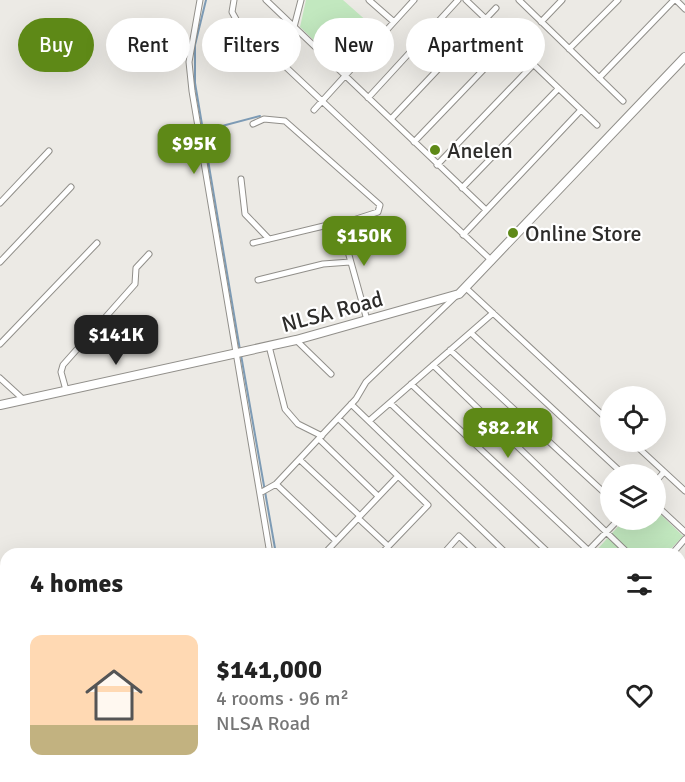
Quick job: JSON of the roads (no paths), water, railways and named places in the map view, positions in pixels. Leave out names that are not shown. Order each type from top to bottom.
[{"type":"main road","points":[[462,291],[685,57]]},
{"type":"main road","name":"NLSA Road","points":[[0,405],[296,340],[462,291]]},
{"type":"street","points":[[200,0],[189,62],[238,352],[265,492],[270,548]]},
{"type":"street","points":[[234,0],[232,12],[237,21],[492,261]]},
{"type":"street","points":[[266,0],[285,18]]},
{"type":"street","points":[[296,18],[301,0]]},
{"type":"street","points":[[369,0],[389,18]]},
{"type":"street","points":[[394,22],[414,0]]},
{"type":"street","points":[[368,98],[458,0]]},
{"type":"street","points":[[466,0],[486,18],[496,8]]},
{"type":"street","points":[[519,0],[537,18]]},
{"type":"street","points":[[545,18],[562,0]]},
{"type":"street","points":[[569,49],[618,0]]},
{"type":"street","points":[[599,78],[675,0],[685,9]]},
{"type":"street","points":[[545,26],[623,101]]},
{"type":"street","points":[[301,34],[486,210]]},
{"type":"street","points":[[314,110],[349,72]]},
{"type":"street","points":[[391,119],[435,72]]},
{"type":"street","points":[[414,142],[481,72]]},
{"type":"street","points":[[437,165],[526,72]]},
{"type":"street","points":[[538,72],[597,125]]},
{"type":"street","points":[[462,188],[558,90]]},
{"type":"street","points":[[463,235],[580,111]]},
{"type":"street","points":[[253,123],[264,119],[285,121],[380,205],[378,212],[347,222],[342,230]]},
{"type":"street","points":[[0,203],[50,151]]},
{"type":"street","points":[[241,179],[245,214],[269,238]]},
{"type":"street","points":[[0,262],[71,187]]},
{"type":"street","points":[[253,243],[332,224],[342,230],[367,320]]},
{"type":"street","points":[[0,344],[97,243]]},
{"type":"street","points":[[66,390],[61,372],[63,365],[135,284],[136,267],[149,254]]},
{"type":"street","points":[[258,280],[333,262],[351,262]]},
{"type":"street","points":[[265,492],[300,460],[351,404],[366,382],[462,291],[493,313],[600,413]]},
{"type":"street","points":[[369,421],[493,313]]},
{"type":"street","points":[[471,333],[611,464]]},
{"type":"street","points":[[296,340],[331,374]]},
{"type":"street","points":[[269,346],[285,409],[290,417],[320,437],[378,496]]},
{"type":"street","points":[[450,350],[600,489]]},
{"type":"street","points":[[433,365],[623,548]]},
{"type":"street","points":[[0,378],[24,399]]},
{"type":"street","points":[[411,384],[583,548]]},
{"type":"street","points":[[390,403],[544,548]]},
{"type":"street","points":[[351,404],[501,548]]},
{"type":"street","points":[[300,460],[388,546],[428,505],[338,418]]},
{"type":"street","points":[[643,452],[655,464]]},
{"type":"street","points":[[666,474],[685,492]]},
{"type":"street","points":[[330,548],[398,476]]},
{"type":"street","points":[[276,484],[336,541]]},
{"type":"street","points":[[666,514],[685,532]]},
{"type":"street","points":[[591,548],[607,532]]},
{"type":"street","points":[[448,548],[459,536],[472,548]]},
{"type":"waterway","points":[[206,0],[195,45],[195,83],[240,350]]},
{"type":"waterway","points":[[203,131],[260,116]]},
{"type":"waterway","points":[[241,355],[275,548]]},
{"type":"place","name":"Anelen","points":[[435,150]]},
{"type":"place","name":"Online Store","points":[[513,233]]}]
